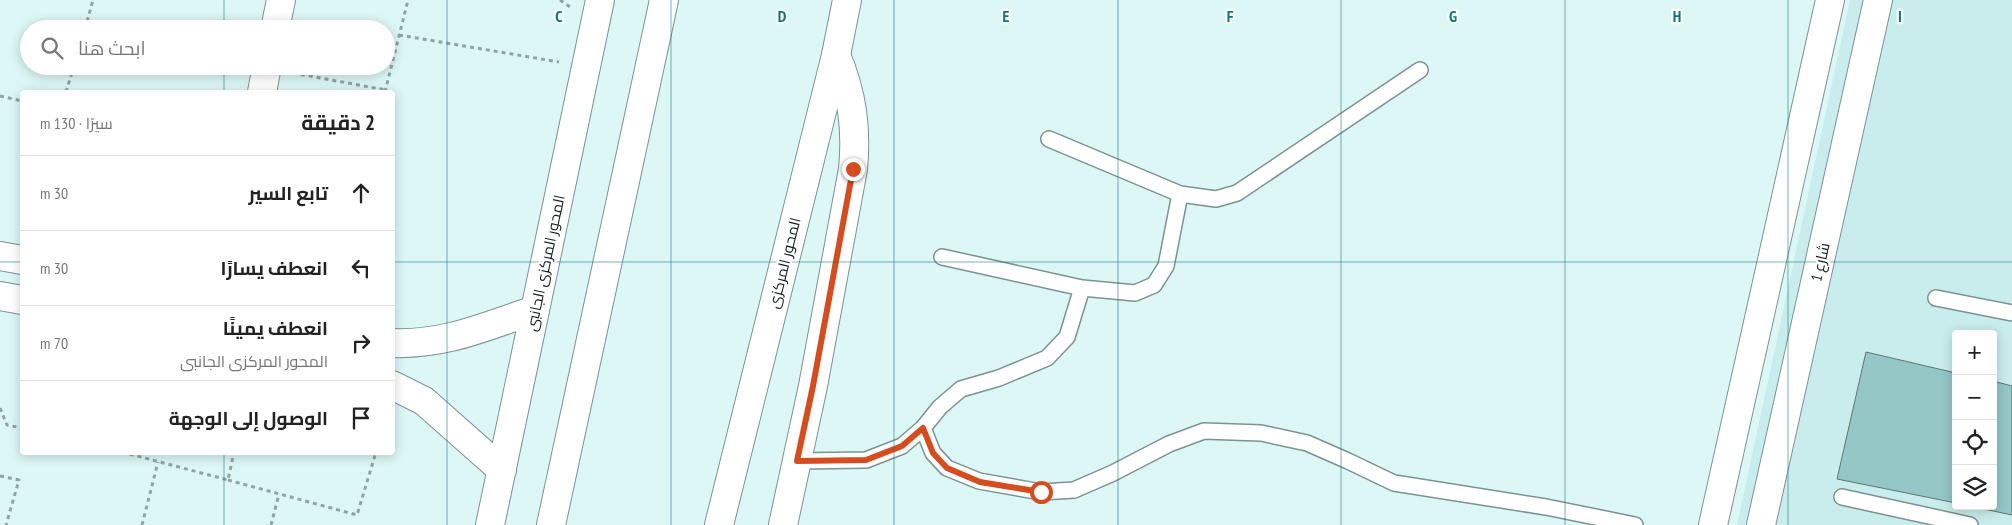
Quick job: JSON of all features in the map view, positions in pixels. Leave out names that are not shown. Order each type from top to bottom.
[{"type":"main road","name":"المحور المركزى الجانبى","points":[[490,525],[600,0]]},
{"type":"main road","points":[[551,525],[664,0]]},
{"type":"main road","name":"المحور المركزى","points":[[720,525],[836,55],[847,0]]},
{"type":"main road","points":[[1713,525],[1830,0]]},
{"type":"main road","name":"شارع 1","points":[[1761,525],[1878,0]]},
{"type":"main road","points":[[783,525],[815,376],[853,169],[855,144],[854,118],[844,75],[836,55]]},
{"type":"main road","points":[[0,256],[20,260]]},
{"type":"main road","points":[[0,296],[20,300]]},
{"type":"main road","points":[[395,343],[427,342],[458,337],[535,310]]},
{"type":"main road","points":[[395,386],[424,401],[502,470]]},
{"type":"lane","points":[[1049,139],[1180,194],[1216,199],[1236,193],[1420,70]]},
{"type":"lane","points":[[942,257],[1082,288],[1135,293],[1154,285],[1166,266],[1180,194]]},
{"type":"lane","points":[[797,461],[866,460],[902,446],[923,428],[940,407],[961,389],[999,378],[1048,358],[1067,337],[1082,288]]},
{"type":"lane","points":[[1936,298],[2012,312]]},
{"type":"lane","points":[[923,428],[933,453],[947,468],[980,482],[1041,492],[1074,490],[1113,473],[1169,444],[1204,431],[1261,433],[1307,444],[1394,483],[1546,507],[1635,525]]},
{"type":"lane","points":[[1842,498],[1970,525]]},
{"type":"path","points":[[88,20],[94,0]]},
{"type":"path","points":[[395,52],[408,0]]},
{"type":"path","points":[[399,35],[586,66]]},
{"type":"path","points":[[67,90],[71,75]]},
{"type":"path","points":[[386,90],[390,75]]},
{"type":"path","points":[[265,76],[378,90]]},
{"type":"path","points":[[0,96],[20,101]]},
{"type":"path","points":[[0,408],[8,424],[20,427]]},
{"type":"path","points":[[133,455],[357,515],[375,455]]},
{"type":"path","points":[[228,480],[233,455]]},
{"type":"path","points":[[142,525],[158,462]]},
{"type":"path","points":[[0,476],[19,480],[6,525]]},
{"type":"path","points":[[271,525],[279,494]]},
{"type":"shaded area","points":[[1850,0],[2012,0],[2012,525],[1737,525]]},
{"type":"building","points":[[1866,352],[1952,372],[1952,502],[1837,479]]},
{"type":"building","points":[[1997,382],[2012,386],[2012,515],[1989,510],[1997,510]]},
{"type":"route","points":[[853,169],[813,386],[797,461],[866,460],[902,446],[923,428],[933,453],[947,468],[980,482],[1041,492]]}]
